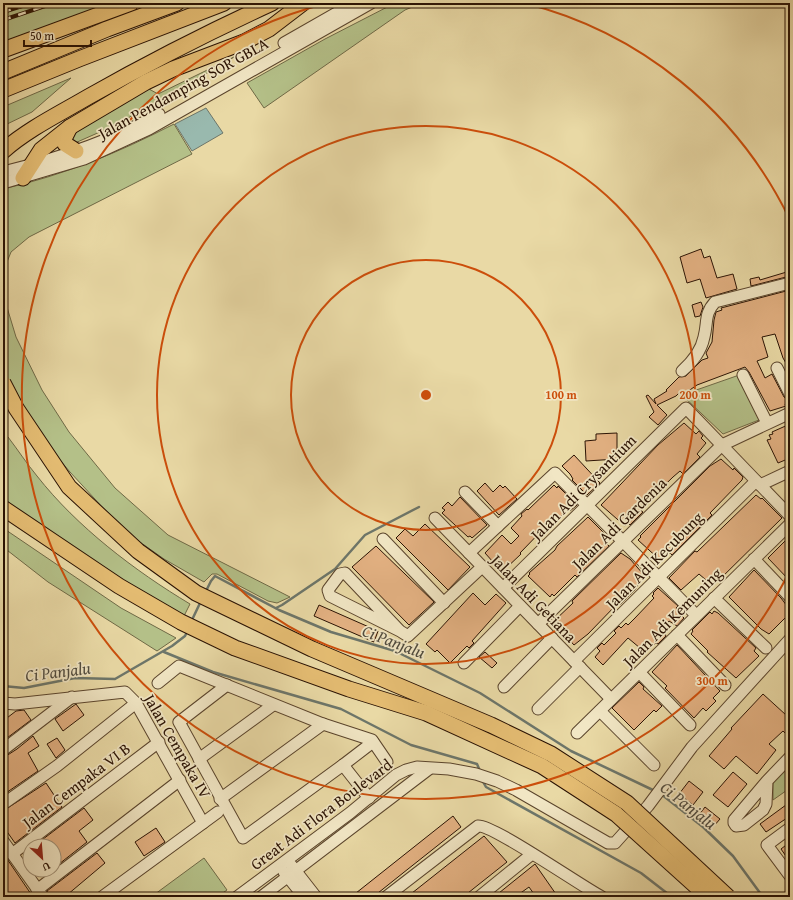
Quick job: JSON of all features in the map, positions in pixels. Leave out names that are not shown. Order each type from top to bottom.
[{"type":"highway","points":[[3,50],[131,3]]},
{"type":"highway","points":[[3,72],[107,29],[177,3]]},
{"type":"highway","points":[[3,90],[224,3]]},
{"type":"highway","points":[[3,151],[14,141],[56,115],[156,59],[272,3]]},
{"type":"highway","points":[[26,172],[41,150],[70,127],[146,82],[174,69],[244,42],[269,29],[303,3]]},
{"type":"highway","points":[[70,127],[64,139],[65,144],[76,151]]},
{"type":"highway","points":[[3,383],[16,408],[69,486],[138,552],[196,593],[312,650],[491,725],[551,754],[626,803],[728,897]]},
{"type":"highway","points":[[3,508],[119,586],[181,622],[235,648],[349,689],[426,712],[542,766],[616,814],[708,897]]},
{"type":"street","name":"Jalan Pendamping SOR GBLA","points":[[3,172],[26,172],[84,159],[115,146],[149,129],[339,15],[354,3]]},
{"type":"street","name":"Jalan Pendamping SOR GBLA","points":[[3,183],[76,151],[114,138],[146,122],[339,15],[371,3]]},
{"type":"street","points":[[682,371],[690,364],[702,346],[708,309],[715,302],[790,283]]},
{"type":"street","points":[[777,368],[790,394]]},
{"type":"street","points":[[744,375],[767,424]]},
{"type":"street","name":"Jalan Adi Crysantium","points":[[503,588],[686,408],[722,445]]},
{"type":"street","name":"Jalan Adi Gardenia","points":[[538,624],[722,445],[790,413]]},
{"type":"street","points":[[722,445],[790,516]]},
{"type":"street","points":[[758,483],[790,471]]},
{"type":"street","points":[[469,553],[555,473],[696,615]]},
{"type":"street","name":"Jalan Adi Kecubung","points":[[538,709],[577,664],[660,578],[758,483]]},
{"type":"street","points":[[465,492],[498,526]]},
{"type":"street","name":"Jalan Adi Getiana","points":[[434,518],[611,699]]},
{"type":"street","name":"Jalan Adi Kemuning","points":[[577,733],[640,673],[696,615],[790,524]]},
{"type":"street","points":[[383,539],[444,603]]},
{"type":"street","points":[[754,559],[790,597]]},
{"type":"street","points":[[400,631],[345,573],[340,574],[328,590],[330,596],[408,636],[482,566]]},
{"type":"street","points":[[714,598],[766,648]]},
{"type":"street","points":[[464,662],[520,606]]},
{"type":"street","points":[[677,636],[725,685]]},
{"type":"street","points":[[504,687],[552,638]]},
{"type":"street","name":"Great Adi Flora Boulevard","points":[[237,897],[369,798],[396,775],[417,767],[429,769],[449,769],[481,775],[516,790],[610,844],[617,842],[656,795],[692,747],[790,639]]},
{"type":"street","points":[[158,683],[179,666],[273,705],[373,742],[387,762]]},
{"type":"street","points":[[640,673],[690,725]]},
{"type":"street","points":[[227,685],[179,722],[242,838],[373,742]]},
{"type":"street","name":"Jalan Cempaka IV","points":[[72,697],[125,692],[136,703],[203,823]]},
{"type":"street","points":[[3,703],[15,704],[72,697]]},
{"type":"street","points":[[3,750],[72,697]]},
{"type":"street","points":[[3,804],[56,766],[136,703]]},
{"type":"street","points":[[198,759],[273,705]]},
{"type":"street","points":[[600,711],[654,765]]},
{"type":"street","points":[[220,799],[323,724]]},
{"type":"street","name":"Jalan Cempaka VI B","points":[[12,854],[159,742]]},
{"type":"street","points":[[768,781],[790,757]]},
{"type":"street","points":[[343,765],[369,798]]},
{"type":"street","name":"Great Adi Flora Boulevard","points":[[260,897],[429,769]]},
{"type":"street","points":[[3,841],[40,893],[180,780]]},
{"type":"street","points":[[102,897],[218,812]]},
{"type":"street","points":[[390,896],[478,826],[484,826],[532,854],[587,894],[602,897]]},
{"type":"street","points":[[790,828],[767,844],[790,876]]},
{"type":"street","points":[[479,897],[532,854]]},
{"type":"street","points":[[283,863],[292,874],[316,897]]},
{"type":"street","points":[[292,874],[304,897]]},
{"type":"green space","points":[[3,3],[110,3],[3,42]]},
{"type":"green space","points":[[395,3],[422,3],[405,10],[264,108],[247,83],[325,39]]},
{"type":"green space","points":[[234,57],[117,124],[75,143],[72,140],[72,135],[80,128],[149,89],[158,94]]},
{"type":"green space","points":[[71,78],[32,112],[3,126],[3,107]]},
{"type":"green space","points":[[174,124],[192,154],[29,237],[11,252],[3,272],[3,189],[69,170],[111,154]]},
{"type":"green space","points":[[3,294],[16,337],[42,390],[69,432],[115,488],[168,535],[290,597],[277,603],[268,601],[217,574],[212,574],[204,582],[164,559],[137,540],[106,511],[44,441],[3,370]]},
{"type":"green space","points":[[745,373],[764,418],[723,434],[682,395]]},
{"type":"green space","points":[[8,437],[53,495],[88,530],[128,562],[190,604],[184,616],[111,573],[3,499],[3,439]]},
{"type":"green space","points":[[3,528],[121,608],[176,638],[157,651],[48,582],[3,547]]},
{"type":"green space","points":[[790,763],[790,788],[773,800],[773,781]]},
{"type":"green space","points":[[204,858],[227,890],[217,897],[151,897]]},
{"type":"water","points":[[206,108],[223,133],[192,151],[175,124]]},
{"type":"building","points":[[701,249],[704,258],[710,256],[717,278],[733,274],[737,289],[706,298],[700,279],[687,283],[680,257]]},
{"type":"building","points":[[790,271],[790,276],[751,286],[750,279],[759,277],[760,280]]},
{"type":"building","points":[[790,290],[790,370],[783,358],[775,334],[762,337],[768,357],[757,361],[765,378],[772,374],[784,397],[790,402],[785,404],[786,406],[770,411],[745,367],[697,385],[684,394],[681,391],[676,396],[657,405],[667,415],[658,425],[649,417],[654,412],[646,396],[648,395],[656,404],[654,399],[667,391],[666,390],[679,377],[686,376],[702,360],[708,358],[706,353],[712,342],[716,312],[722,310],[721,308]]},
{"type":"building","points":[[701,302],[703,307],[700,316],[695,317],[692,305]]},
{"type":"building","points":[[684,423],[696,434],[699,431],[703,436],[701,438],[706,443],[697,454],[700,457],[683,474],[680,471],[673,477],[642,507],[640,510],[643,512],[630,525],[628,523],[625,526],[601,505],[658,445]]},
{"type":"building","points":[[790,424],[790,458],[778,463],[767,440],[771,439],[769,435],[773,434],[772,432]]},
{"type":"building","points":[[617,433],[617,459],[586,461],[585,441],[596,440],[596,434]]},
{"type":"building","points":[[574,455],[600,483],[587,495],[572,480],[573,479],[570,474],[562,466]]},
{"type":"building","points":[[721,459],[733,470],[734,468],[743,477],[742,480],[710,513],[712,515],[672,555],[670,553],[660,560],[638,540],[641,537],[640,536],[710,466]]},
{"type":"building","points":[[485,483],[493,492],[500,485],[503,488],[505,486],[517,499],[499,515],[477,491]]},
{"type":"building","points":[[554,485],[557,488],[558,486],[577,505],[570,511],[568,509],[558,520],[556,518],[550,522],[520,553],[521,554],[502,572],[485,553],[502,535],[511,544],[519,536],[511,528],[522,516],[521,514],[527,509],[528,510]]},
{"type":"building","points":[[756,495],[761,499],[762,498],[782,518],[713,586],[699,574],[681,590],[669,578],[695,551],[697,552]]},
{"type":"building","points":[[460,497],[487,525],[472,538],[470,536],[468,537],[442,513],[445,510],[442,508],[448,502],[452,506]]},
{"type":"building","points":[[588,517],[611,540],[607,544],[609,546],[577,577],[575,575],[554,596],[552,594],[550,597],[528,576],[530,574],[529,573],[555,550],[557,546]]},
{"type":"building","points":[[425,524],[470,567],[448,590],[396,538],[405,529],[413,536]]},
{"type":"building","points":[[790,536],[790,581],[768,558]]},
{"type":"building","points":[[376,546],[434,602],[409,625],[352,567]]},
{"type":"building","points":[[621,553],[630,559],[644,575],[635,590],[620,605],[618,603],[588,634],[574,645],[553,622],[573,603],[572,601]]},
{"type":"building","points":[[754,570],[781,598],[790,610],[790,613],[769,634],[761,629],[729,597]]},
{"type":"building","points":[[658,588],[678,606],[676,608],[684,615],[682,616],[684,618],[677,626],[669,621],[663,629],[666,632],[666,636],[646,653],[628,638],[603,665],[595,657],[600,651],[597,648],[602,643],[604,645],[616,633],[614,631],[619,626],[621,628],[626,623],[628,625],[654,598],[652,596],[654,594],[653,593]]},
{"type":"building","points":[[473,593],[485,605],[496,594],[506,603],[472,641],[474,643],[469,648],[467,646],[450,663],[437,650],[435,652],[426,644]]},
{"type":"building","points":[[319,605],[378,631],[374,642],[314,616]]},
{"type":"building","points":[[714,611],[756,648],[754,651],[759,656],[736,678],[707,652],[708,651],[691,634],[693,631],[692,630],[710,612],[712,614]]},
{"type":"building","points":[[677,645],[720,691],[713,698],[716,701],[706,711],[703,708],[694,718],[665,688],[667,686],[652,672]]},
{"type":"building","points":[[485,652],[497,663],[492,668],[479,657]]},
{"type":"building","points":[[639,682],[644,687],[643,689],[662,706],[656,712],[654,710],[634,730],[612,708]]},
{"type":"building","points":[[763,694],[786,715],[790,711],[790,738],[783,731],[769,744],[776,750],[757,774],[736,756],[724,769],[709,756],[732,729],[731,728]]},
{"type":"building","points":[[76,704],[84,715],[63,731],[55,719]]},
{"type":"building","points":[[24,710],[31,720],[3,741],[3,721],[16,711]]},
{"type":"building","points":[[33,736],[39,746],[28,753],[38,771],[3,795],[3,758]]},
{"type":"building","points":[[57,738],[65,750],[56,758],[47,744]]},
{"type":"building","points":[[733,772],[747,784],[728,807],[713,795]]},
{"type":"building","points":[[689,781],[703,792],[693,805],[679,794]]},
{"type":"building","points":[[46,783],[62,807],[15,843],[3,826],[3,811]]},
{"type":"building","points":[[790,802],[790,816],[766,832],[760,824]]},
{"type":"building","points":[[705,807],[720,819],[713,827],[699,815]]},
{"type":"building","points":[[84,808],[93,820],[79,831],[87,842],[62,862],[62,838],[45,838]]},
{"type":"building","points":[[453,816],[461,827],[373,897],[351,897]]},
{"type":"building","points":[[156,828],[165,842],[144,856],[135,842]]},
{"type":"building","points":[[484,836],[507,862],[463,897],[407,897]]},
{"type":"building","points":[[790,842],[790,862],[781,849]]},
{"type":"building","points":[[3,853],[31,894],[34,897],[3,897]]},
{"type":"building","points":[[97,853],[105,863],[67,895],[65,893],[59,897],[50,897],[47,891]]},
{"type":"building","points":[[535,864],[558,897],[536,897],[529,887],[515,897],[494,897]]},
{"type":"waterway","points":[[276,608],[335,569],[365,535],[419,507]]},
{"type":"waterway","name":"Ci Panjalu","points":[[206,591],[215,576],[279,610],[331,632],[395,651],[480,693],[571,751],[655,791]]},
{"type":"waterway","name":"Ci Panjalu","points":[[191,622],[201,601]]},
{"type":"waterway","name":"Ci Panjalu","points":[[3,686],[24,688],[75,678],[115,679],[172,646],[185,636],[188,630]]},
{"type":"waterway","points":[[164,652],[213,672],[341,709],[411,745],[477,764],[480,771]]},
{"type":"waterway","points":[[482,780],[486,787],[641,873],[672,897]]},
{"type":"waterway","name":"Ci Panjalu","points":[[661,794],[703,827],[733,856],[763,897]]},
{"type":"railway","points":[[3,12],[32,3]]},
{"type":"railway","points":[[3,20],[54,3]]}]
